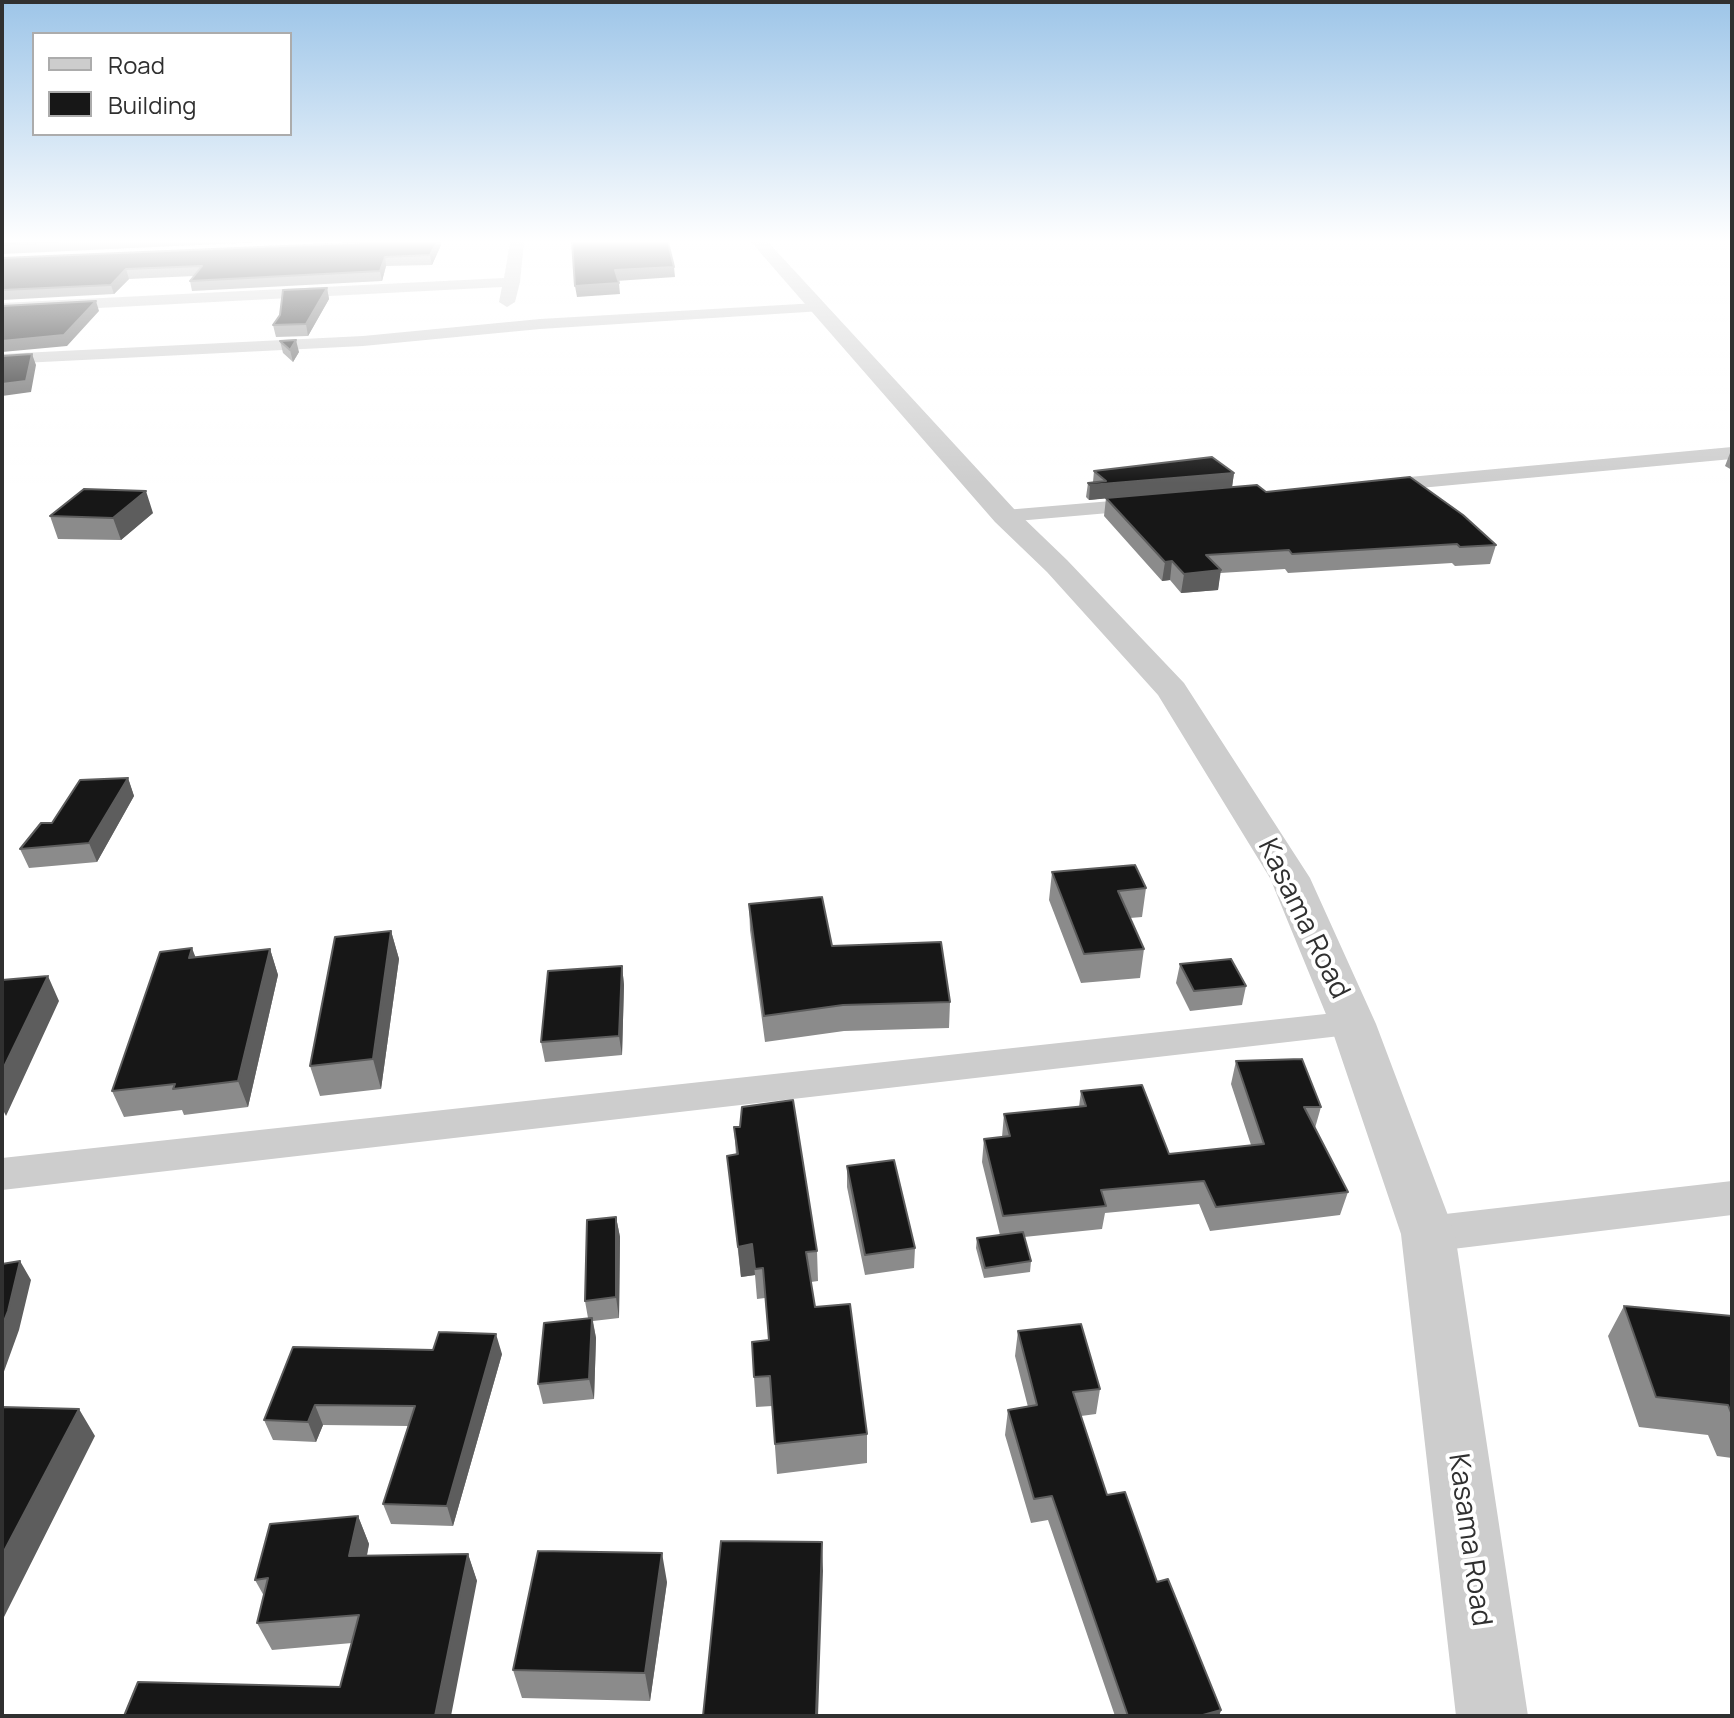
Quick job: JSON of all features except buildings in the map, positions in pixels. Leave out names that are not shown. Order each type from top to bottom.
[{"type":"street","points":[[500,328],[502,322]]},
{"type":"street","points":[[2,359],[348,342],[592,322]]},
{"type":"street","name":"Kasama Road","points":[[830,322],[1005,516],[1057,566],[1172,690],[1290,878],[1353,1024],[1428,1234],[1492,1716]]},
{"type":"street","points":[[1351,488],[1732,453]]},
{"type":"street","points":[[1005,516],[1162,503]]},
{"type":"street","points":[[2,1174],[1353,1024]]},
{"type":"street","points":[[1428,1234],[1732,1198]]}]
